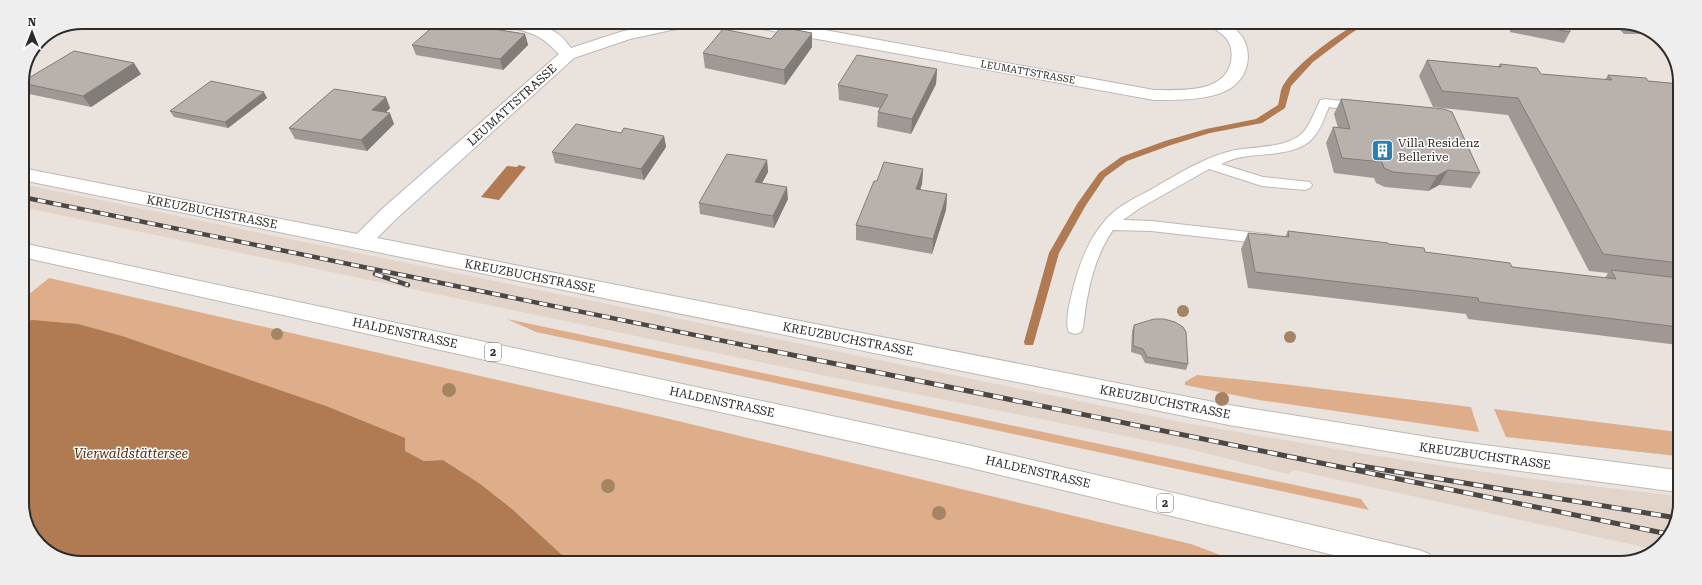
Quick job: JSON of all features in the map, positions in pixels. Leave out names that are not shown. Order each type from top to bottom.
[{"type":"street","points":[[534,29],[552,37],[568,54]]},
{"type":"street","name":"LEUMATTSTRASSE","points":[[362,242],[389,214],[568,54],[626,35],[653,29]]},
{"type":"street","name":"LEUMATTSTRASSE","points":[[790,29],[1154,95],[1183,96],[1205,92],[1221,86],[1235,76],[1240,66],[1240,44],[1225,29]]},
{"type":"street","name":"KREUZBUCHSTRASSE","points":[[29,175],[1229,415],[1499,458],[1673,480]]},
{"type":"street","name":"HALDENSTRASSE","points":[[29,252],[963,454],[1368,556]]},
{"type":"lane","points":[[1075,328],[1079,290],[1093,251],[1109,225],[1124,212],[1183,176],[1207,164],[1233,154],[1269,150],[1303,140],[1313,130],[1325,103],[1372,108]]},
{"type":"lane","points":[[1207,164],[1262,181],[1305,185]]},
{"type":"lane","points":[[1109,225],[1151,226],[1284,241]]},
{"type":"shaded area","points":[[29,185],[1186,423],[1365,454],[1533,479],[1673,496],[1673,510],[1668,527],[1658,541],[1648,548],[1294,470],[1288,474],[1189,449],[812,373],[29,208]]},
{"type":"shaded area","points":[[49,278],[657,416],[1191,544],[1223,556],[565,556],[561,554],[511,508],[479,483],[443,460],[424,461],[404,451],[33,320],[29,320],[29,294]]},
{"type":"shaded area","points":[[507,319],[1361,499],[1369,510],[536,332]]},
{"type":"shaded area","points":[[1197,375],[1471,407],[1479,432],[1259,400],[1185,385],[1185,382]]},
{"type":"shaded area","points":[[1494,409],[1673,431],[1673,456],[1506,437]]},
{"type":"water","points":[[519,165],[526,167],[499,200],[481,197],[507,166],[517,167]]},
{"type":"water","name":"Vierwaldstättersee","points":[[29,320],[78,324],[122,336],[326,406],[405,438],[405,451],[424,461],[443,460],[479,483],[511,508],[561,554],[565,556],[82,556],[71,555],[58,551],[44,541],[34,527],[29,507]]},
{"type":"building","points":[[430,29],[493,29],[525,34],[500,59],[412,45]]},
{"type":"building","points":[[723,29],[771,39],[779,29],[791,29],[812,33],[784,70],[703,53]]},
{"type":"building","points":[[1554,29],[1570,29],[1570,32]]},
{"type":"building","points":[[74,51],[134,63],[83,96],[29,84],[29,78]]},
{"type":"building","points":[[857,55],[937,69],[912,119],[878,112],[888,95],[838,85]]},
{"type":"building","points":[[1427,60],[1501,67],[1500,64],[1537,68],[1541,74],[1612,80],[1608,75],[1646,78],[1648,81],[1673,83],[1673,262],[1603,254],[1518,98],[1442,91]]},
{"type":"building","points":[[211,81],[264,92],[225,122],[170,111]]},
{"type":"building","points":[[334,89],[386,97],[372,110],[390,113],[361,140],[289,128]]},
{"type":"building","points":[[1341,99],[1444,109],[1452,112],[1480,173],[1448,170],[1437,176],[1393,172],[1384,168],[1382,162],[1342,158],[1333,127],[1350,129]]},
{"type":"building","points":[[576,124],[621,133],[624,128],[664,136],[641,169],[552,152]]},
{"type":"building","points":[[727,154],[767,160],[755,182],[787,187],[773,216],[699,203]]},
{"type":"building","points":[[884,162],[923,169],[916,189],[947,194],[933,239],[856,225],[874,181],[877,181]]},
{"type":"building","points":[[1288,231],[1388,243],[1424,248],[1425,252],[1510,263],[1512,267],[1616,279],[1611,270],[1673,277],[1673,326],[1479,302],[1478,298],[1255,272],[1248,233],[1289,237]]},
{"type":"building","points":[[1154,319],[1164,319],[1175,322],[1183,327],[1186,332],[1188,364],[1147,357],[1143,349],[1133,346],[1134,325]]},
{"type":"waterway","points":[[1029,342],[1054,253],[1082,204],[1102,175],[1124,159],[1168,143],[1209,131],[1259,121],[1282,106],[1287,85],[1310,60],[1353,29]]},
{"type":"railway","points":[[29,198],[763,349]]},
{"type":"railway","points":[[375,274],[408,285]]},
{"type":"railway","points":[[758,348],[1664,533]]},
{"type":"railway","points":[[1355,465],[1671,517]]},
{"type":"place","name":"Villa Residenz Bellerive","points":[[1382,150]]}]
